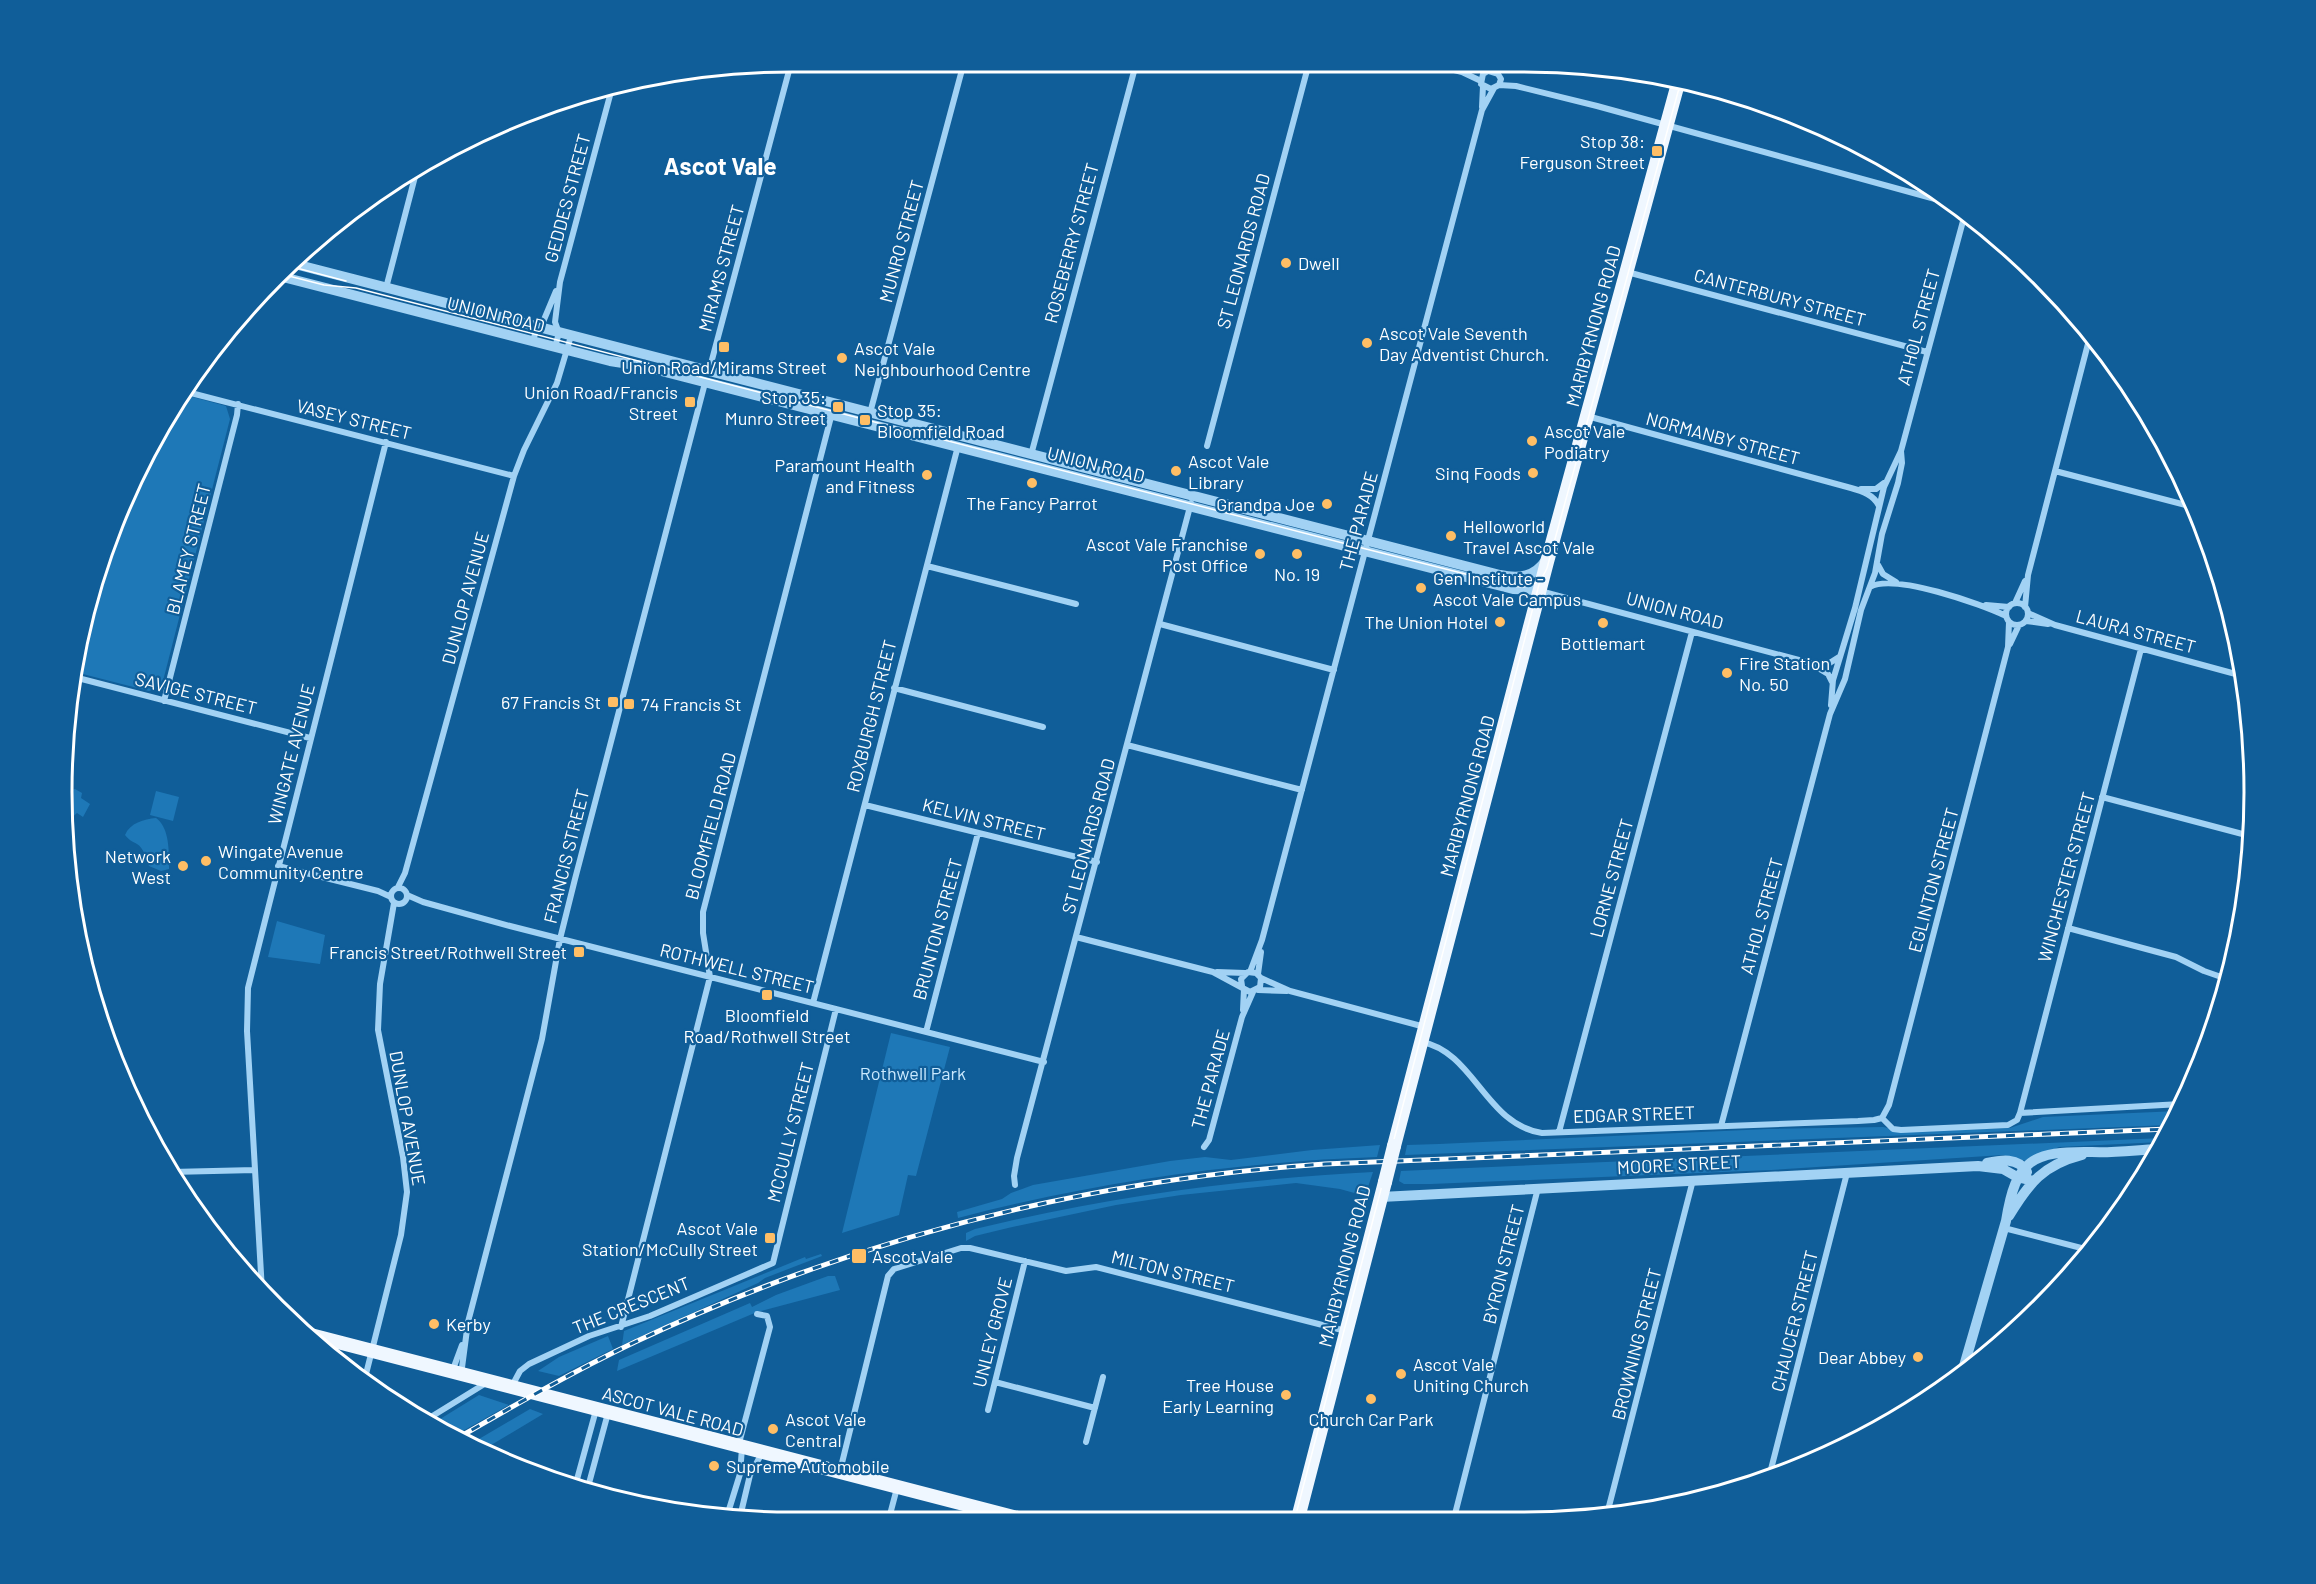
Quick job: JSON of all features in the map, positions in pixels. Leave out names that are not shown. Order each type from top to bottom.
[{"type":"main road","name":"MARIBYRNONG ROAD","points":[[1300,1512],[1535,606],[1535,589],[1544,572],[1676,89]]},
{"type":"main road","name":"ASCOT VALE ROAD","points":[[324,1338],[994,1512]]},
{"type":"street","name":"MIRAMS STREET","points":[[707,377],[788,72]]},
{"type":"street","name":"MUNRO STREET","points":[[868,418],[961,72]]},
{"type":"street","name":"ROSEBERRY STREET","points":[[1030,459],[1134,72]]},
{"type":"street","name":"ST LEONARDS ROAD","points":[[1207,446],[1307,72]]},
{"type":"street","points":[[1462,72],[1931,198]]},
{"type":"street","name":"THE PARADE","points":[[1248,973],[1262,940],[1335,670],[1482,110],[1483,78],[1486,72]]},
{"type":"street","name":"THE PARADE","points":[[1482,110],[1498,82],[1498,72]]},
{"type":"street","points":[[1483,78],[1498,82]]},
{"type":"street","name":"GEDDES STREET","points":[[533,341],[537,327],[544,321],[560,282],[610,96]]},
{"type":"street","points":[[382,302],[414,179]]},
{"type":"street","name":"ATHOL STREET","points":[[1830,714],[1831,675],[1846,643],[1876,526],[1878,503],[1886,479],[1901,451],[1962,221]]},
{"type":"street","name":"UNION ROAD","points":[[301,266],[571,336],[707,377],[1367,546],[1516,589],[1528,594],[1535,606]]},
{"type":"street","name":"CANTERBURY STREET","points":[[1626,272],[1927,352]]},
{"type":"street","points":[[293,273],[293,279]]},
{"type":"street","name":"UNION ROAD","points":[[288,278],[567,350],[707,377]]},
{"type":"street","name":"GEDDES STREET","points":[[555,347],[559,333],[555,322],[560,282]]},
{"type":"street","name":"DUNLOP AVENUE","points":[[367,1372],[404,1222],[407,1192],[378,1030],[381,984],[392,924],[514,476],[557,382],[571,336]]},
{"type":"street","points":[[1877,559],[1882,574],[1900,583],[1983,605],[2019,625],[2026,621],[2028,575],[2088,345]]},
{"type":"street","name":"FRANCIS STREET","points":[[456,1373],[542,1039],[560,939],[707,377]]},
{"type":"street","name":"VASEY STREET","points":[[192,393],[514,476]]},
{"type":"street","name":"BLAMEY STREET","points":[[164,701],[238,404]]},
{"type":"street","name":"BLOOMFIELD ROAD","points":[[621,1327],[710,977],[703,933],[703,912],[833,409]]},
{"type":"street","name":"NORMANBY STREET","points":[[1587,416],[1851,488],[1867,494],[1878,503]]},
{"type":"street","name":"ROXBURGH STREET","points":[[813,1003],[959,441]]},
{"type":"street","name":"WINGATE AVENUE","points":[[261,1278],[247,1020],[248,988],[386,442]]},
{"type":"street","name":"ATHOL STREET","points":[[1721,1126],[1830,714],[1846,676],[1862,610],[1873,584],[1877,559],[1902,464],[1901,451]]},
{"type":"street","points":[[2055,471],[2184,505]]},
{"type":"street","name":"NORMANBY STREET","points":[[1851,488],[1870,490],[1897,487]]},
{"type":"street","name":"ST LEONARDS ROAD","points":[[1015,1185],[1017,1158],[1192,501]]},
{"type":"street","points":[[1878,503],[1893,501]]},
{"type":"street","name":"UNION ROAD","points":[[1367,546],[1514,578],[1527,576],[1540,568],[1548,556]]},
{"type":"street","points":[[927,566],[1076,604]]},
{"type":"street","points":[[1864,568],[1873,584],[1900,583]]},
{"type":"street","name":"UNION ROAD","points":[[1500,575],[1535,589],[1802,661],[1816,664],[1849,663]]},
{"type":"street","points":[[1983,605],[2012,605],[2028,575]]},
{"type":"street","name":"UNION ROAD","points":[[1516,589],[1535,589]]},
{"type":"street","name":"LAURA STREET","points":[[2012,605],[2055,625]]},
{"type":"street","name":"EGLINTON STREET","points":[[2008,647],[2008,619],[2012,605]]},
{"type":"street","name":"LAURA STREET","points":[[2026,621],[2055,625],[2234,674]]},
{"type":"street","points":[[1160,624],[1335,670]]},
{"type":"street","name":"EGLINTON STREET","points":[[1882,1118],[1887,1111],[1896,1081],[2008,647],[2019,625]]},
{"type":"street","name":"LORNE STREET","points":[[1559,1132],[1692,632]]},
{"type":"street","name":"WINCHESTER STREET","points":[[2019,1113],[2141,649]]},
{"type":"street","name":"UNION ROAD","points":[[1802,661],[1831,675],[1846,676]]},
{"type":"street","name":"SAVIGE STREET","points":[[81,679],[310,738]]},
{"type":"street","points":[[894,688],[1043,727]]},
{"type":"street","points":[[1127,745],[1302,790]]},
{"type":"street","points":[[2102,797],[2242,834]]},
{"type":"street","name":"KELVIN STREET","points":[[865,805],[1097,862]]},
{"type":"street","name":"BRUNTON STREET","points":[[926,1032],[978,834]]},
{"type":"street","name":"ROTHWELL STREET","points":[[278,866],[1044,1062]]},
{"type":"street","points":[[2068,928],[2182,959],[2219,976]]},
{"type":"street","points":[[1076,937],[1213,972],[1248,973],[1290,991],[1426,1027]]},
{"type":"street","name":"THE PARADE","points":[[1259,976],[1262,940]]},
{"type":"street","points":[[1213,972],[1243,988],[1255,991],[1290,991]]},
{"type":"street","points":[[1243,988],[1241,979],[1248,973]]},
{"type":"street","points":[[1255,991],[1261,984],[1259,976]]},
{"type":"street","name":"THE PARADE","points":[[1242,1017],[1243,988]]},
{"type":"street","name":"THE PARADE","points":[[1204,1147],[1209,1140],[1242,1017],[1255,991]]},
{"type":"street","name":"MCCULLY STREET","points":[[773,1263],[836,1009]]},
{"type":"street","name":"EDGAR STREET","points":[[1422,1042],[1437,1046],[1449,1053],[1501,1112],[1520,1127],[1542,1133],[1882,1118]]},
{"type":"street","points":[[1882,1118],[1893,1129],[1901,1130],[2008,1125],[2017,1120],[2019,1113],[2173,1104]]},
{"type":"street","points":[[1966,1360],[2005,1224],[2009,1201],[2017,1176],[2024,1167],[2049,1154],[2063,1151],[2149,1149]]},
{"type":"street","points":[[2005,1224],[2033,1180],[2050,1166],[2092,1152]]},
{"type":"street","name":"MOORE STREET","points":[[1978,1166],[2003,1160],[2024,1167]]},
{"type":"street","name":"MOORE STREET","points":[[1381,1197],[1978,1166],[2003,1168],[2017,1176],[2033,1180]]},
{"type":"street","points":[[2024,1167],[2033,1180]]},
{"type":"street","points":[[180,1172],[255,1170]]},
{"type":"street","name":"CHAUCER STREET","points":[[1772,1468],[1848,1172]]},
{"type":"street","name":"BROWNING STREET","points":[[1609,1507],[1693,1180]]},
{"type":"street","name":"BYRON STREET","points":[[1456,1512],[1539,1188]]},
{"type":"street","points":[[2005,1224],[2081,1247]]},
{"type":"street","name":"MILTON STREET","points":[[839,1473],[890,1273],[897,1268],[962,1248],[1066,1271],[1096,1267],[1346,1331]]},
{"type":"street","name":"UNLEY GROVE","points":[[988,1410],[1025,1261]]},
{"type":"street","name":"THE CRESCENT","points":[[512,1388],[520,1371],[529,1364],[589,1336],[650,1316],[773,1263]]},
{"type":"street","points":[[730,1509],[740,1474],[740,1447],[770,1327],[767,1316],[757,1314]]},
{"type":"street","points":[[1086,1442],[1103,1377]]},
{"type":"street","points":[[432,1416],[488,1382]]},
{"type":"street","points":[[995,1382],[1095,1408]]},
{"type":"street","points":[[578,1479],[602,1411]]},
{"type":"street","points":[[589,1482],[602,1411]]},
{"type":"street","points":[[742,1510],[750,1475],[762,1453]]},
{"type":"street","points":[[891,1512],[897,1487]]},
{"type":"green space","points":[[190,396],[226,406],[230,419],[163,681],[158,688],[149,691],[82,674],[97,606],[110,561],[127,516],[168,432]]},
{"type":"green space","points":[[72,790],[82,793],[81,798],[90,804],[83,817],[77,813],[73,817]]},
{"type":"green space","points":[[156,791],[179,797],[173,821],[150,815]]},
{"type":"green space","points":[[156,818],[164,828],[169,848],[169,869],[161,871],[149,866],[141,848],[125,835],[130,827],[138,822]]},
{"type":"green space","points":[[277,921],[325,935],[320,964],[268,957]]},
{"type":"green space","name":"Rothwell Park","points":[[891,1033],[950,1047],[916,1176],[908,1175],[899,1215],[842,1233]]},
{"type":"green space","points":[[2169,1111],[2162,1125],[1405,1155],[1407,1145],[1768,1129],[1883,1127],[1908,1132],[2010,1128],[2043,1117]]},
{"type":"green space","points":[[2155,1138],[2153,1142],[2059,1147],[2026,1161],[2003,1155],[1771,1170],[1431,1184],[1404,1184],[1399,1181],[1401,1171]]},
{"type":"green space","points":[[1380,1145],[1377,1157],[1218,1169],[1114,1184],[958,1218],[957,1212],[1002,1199],[1033,1185],[1170,1161],[1205,1157],[1231,1160],[1312,1150]]},
{"type":"green space","points":[[1373,1172],[1365,1196],[1340,1189],[1296,1183],[1181,1195],[1116,1205],[1008,1228],[975,1236],[966,1241],[966,1233],[975,1229],[1123,1199],[1272,1179]]},
{"type":"green space","points":[[821,1254],[822,1256],[765,1278],[622,1345],[624,1331],[805,1257],[806,1259]]},
{"type":"green space","points":[[828,1276],[835,1276],[840,1290],[757,1312],[617,1371],[619,1360],[750,1303],[752,1307],[776,1295]]},
{"type":"green space","points":[[608,1336],[613,1349],[559,1376],[538,1371],[559,1357]]},
{"type":"green space","points":[[479,1395],[509,1405],[462,1432],[439,1420]]},
{"type":"green space","points":[[530,1409],[543,1414],[490,1445],[478,1440]]},
{"type":"tram line","points":[[290,276],[324,285],[356,288],[1366,549],[1524,587],[1538,581],[1547,568],[1679,90]]},
{"type":"tram line","points":[[298,268],[346,281]]},
{"type":"tram line","points":[[1297,1512],[1541,577]]},
{"type":"railway","points":[[465,1434],[567,1376],[635,1342],[717,1305],[801,1273],[972,1220],[1059,1200],[1147,1184],[1235,1172],[1325,1164],[2160,1129]]},
{"type":"place","name":"Stop 38: Ferguson Street","points":[[1657,151]]},
{"type":"place","name":"Dwell","points":[[1286,263]]},
{"type":"place","name":"Ascot Vale Seventh Day Adventist Church.","points":[[1367,343]]},
{"type":"place","name":"Union Road/Mirams Street","points":[[724,347]]},
{"type":"place","name":"Ascot Vale Neighbourhood Centre","points":[[842,358]]},
{"type":"place","name":"Union Road/Francis Street","points":[[690,402]]},
{"type":"place","name":"Stop 35: Munro Street","points":[[838,407]]},
{"type":"place","name":"Stop 35: Bloomfield Road","points":[[865,420]]},
{"type":"place","name":"Ascot Vale Podiatry","points":[[1532,441]]},
{"type":"place","name":"Ascot Vale Library","points":[[1176,471]]},
{"type":"place","name":"Sinq Foods","points":[[1533,473]]},
{"type":"place","name":"Paramount Health and Fitness","points":[[927,475]]},
{"type":"place","name":"The Fancy Parrot","points":[[1032,483]]},
{"type":"place","name":"Grandpa Joe","points":[[1327,504]]},
{"type":"place","name":"Helloworld Travel Ascot Vale","points":[[1451,536]]},
{"type":"place","name":"Ascot Vale Franchise Post Office","points":[[1260,554]]},
{"type":"place","name":"No. 19","points":[[1297,554]]},
{"type":"place","name":"Gen Institute - Ascot Vale Campus","points":[[1421,588]]},
{"type":"place","name":"The Union Hotel","points":[[1500,622]]},
{"type":"place","name":"Bottlemart","points":[[1603,623]]},
{"type":"place","name":"Fire Station No. 50","points":[[1727,673]]},
{"type":"place","name":"67 Francis St","points":[[613,702]]},
{"type":"place","name":"74 Francis St","points":[[629,704]]},
{"type":"place","name":"Wingate Avenue Community Centre","points":[[206,861]]},
{"type":"place","name":"Network West","points":[[183,866]]},
{"type":"place","name":"Francis Street/Rothwell Street","points":[[579,952]]},
{"type":"place","name":"Bloomfield Road/Rothwell Street","points":[[767,995]]},
{"type":"place","name":"Ascot Vale Station/McCully Street","points":[[770,1238]]},
{"type":"place","name":"Ascot Vale","points":[[859,1256]]},
{"type":"place","name":"Kerby","points":[[434,1324]]},
{"type":"place","name":"Dear Abbey","points":[[1918,1357]]},
{"type":"place","name":"Ascot Vale Uniting Church","points":[[1401,1374]]},
{"type":"place","name":"Tree House Early Learning","points":[[1286,1395]]},
{"type":"place","name":"Church Car Park","points":[[1371,1399]]},
{"type":"place","name":"Ascot Vale Central","points":[[773,1429]]},
{"type":"place","name":"Supreme Automobile","points":[[714,1466]]},
{"type":"district","name":"Ascot Vale","points":[[720,165]]}]
